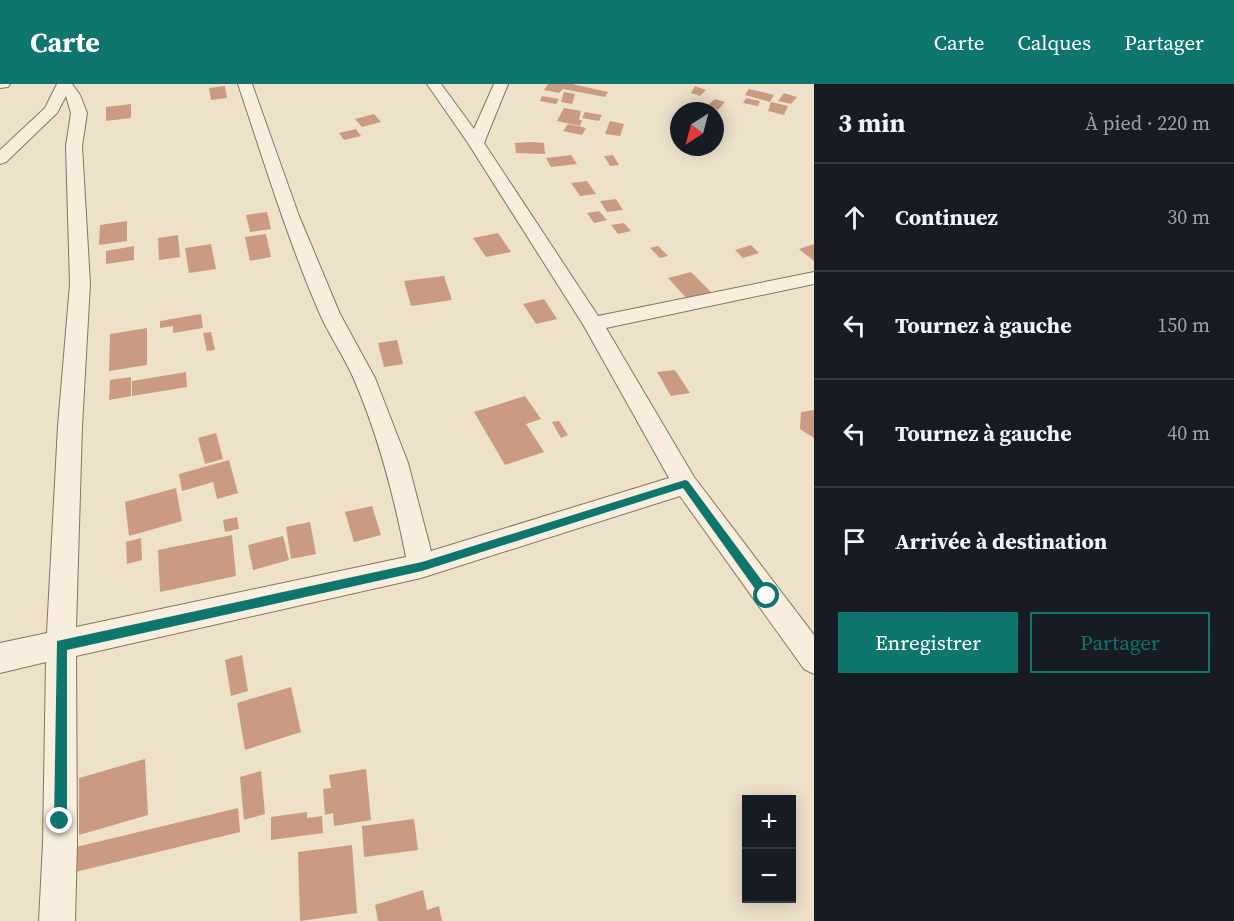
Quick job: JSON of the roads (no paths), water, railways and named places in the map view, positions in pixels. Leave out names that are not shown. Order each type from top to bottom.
[{"type":"street","points":[[0,159],[52,110],[64,84],[79,113],[74,146],[80,284],[70,426],[61,645],[60,843],[57,921]]},
{"type":"street","points":[[245,84],[290,216],[330,314],[364,378],[396,462],[422,566]]},
{"type":"street","points":[[434,84],[476,143],[593,324],[685,484],[814,659]]},
{"type":"street","points":[[476,143],[501,84]]},
{"type":"street","points":[[593,324],[814,278]]},
{"type":"street","points":[[0,658],[422,566],[685,484]]}]
